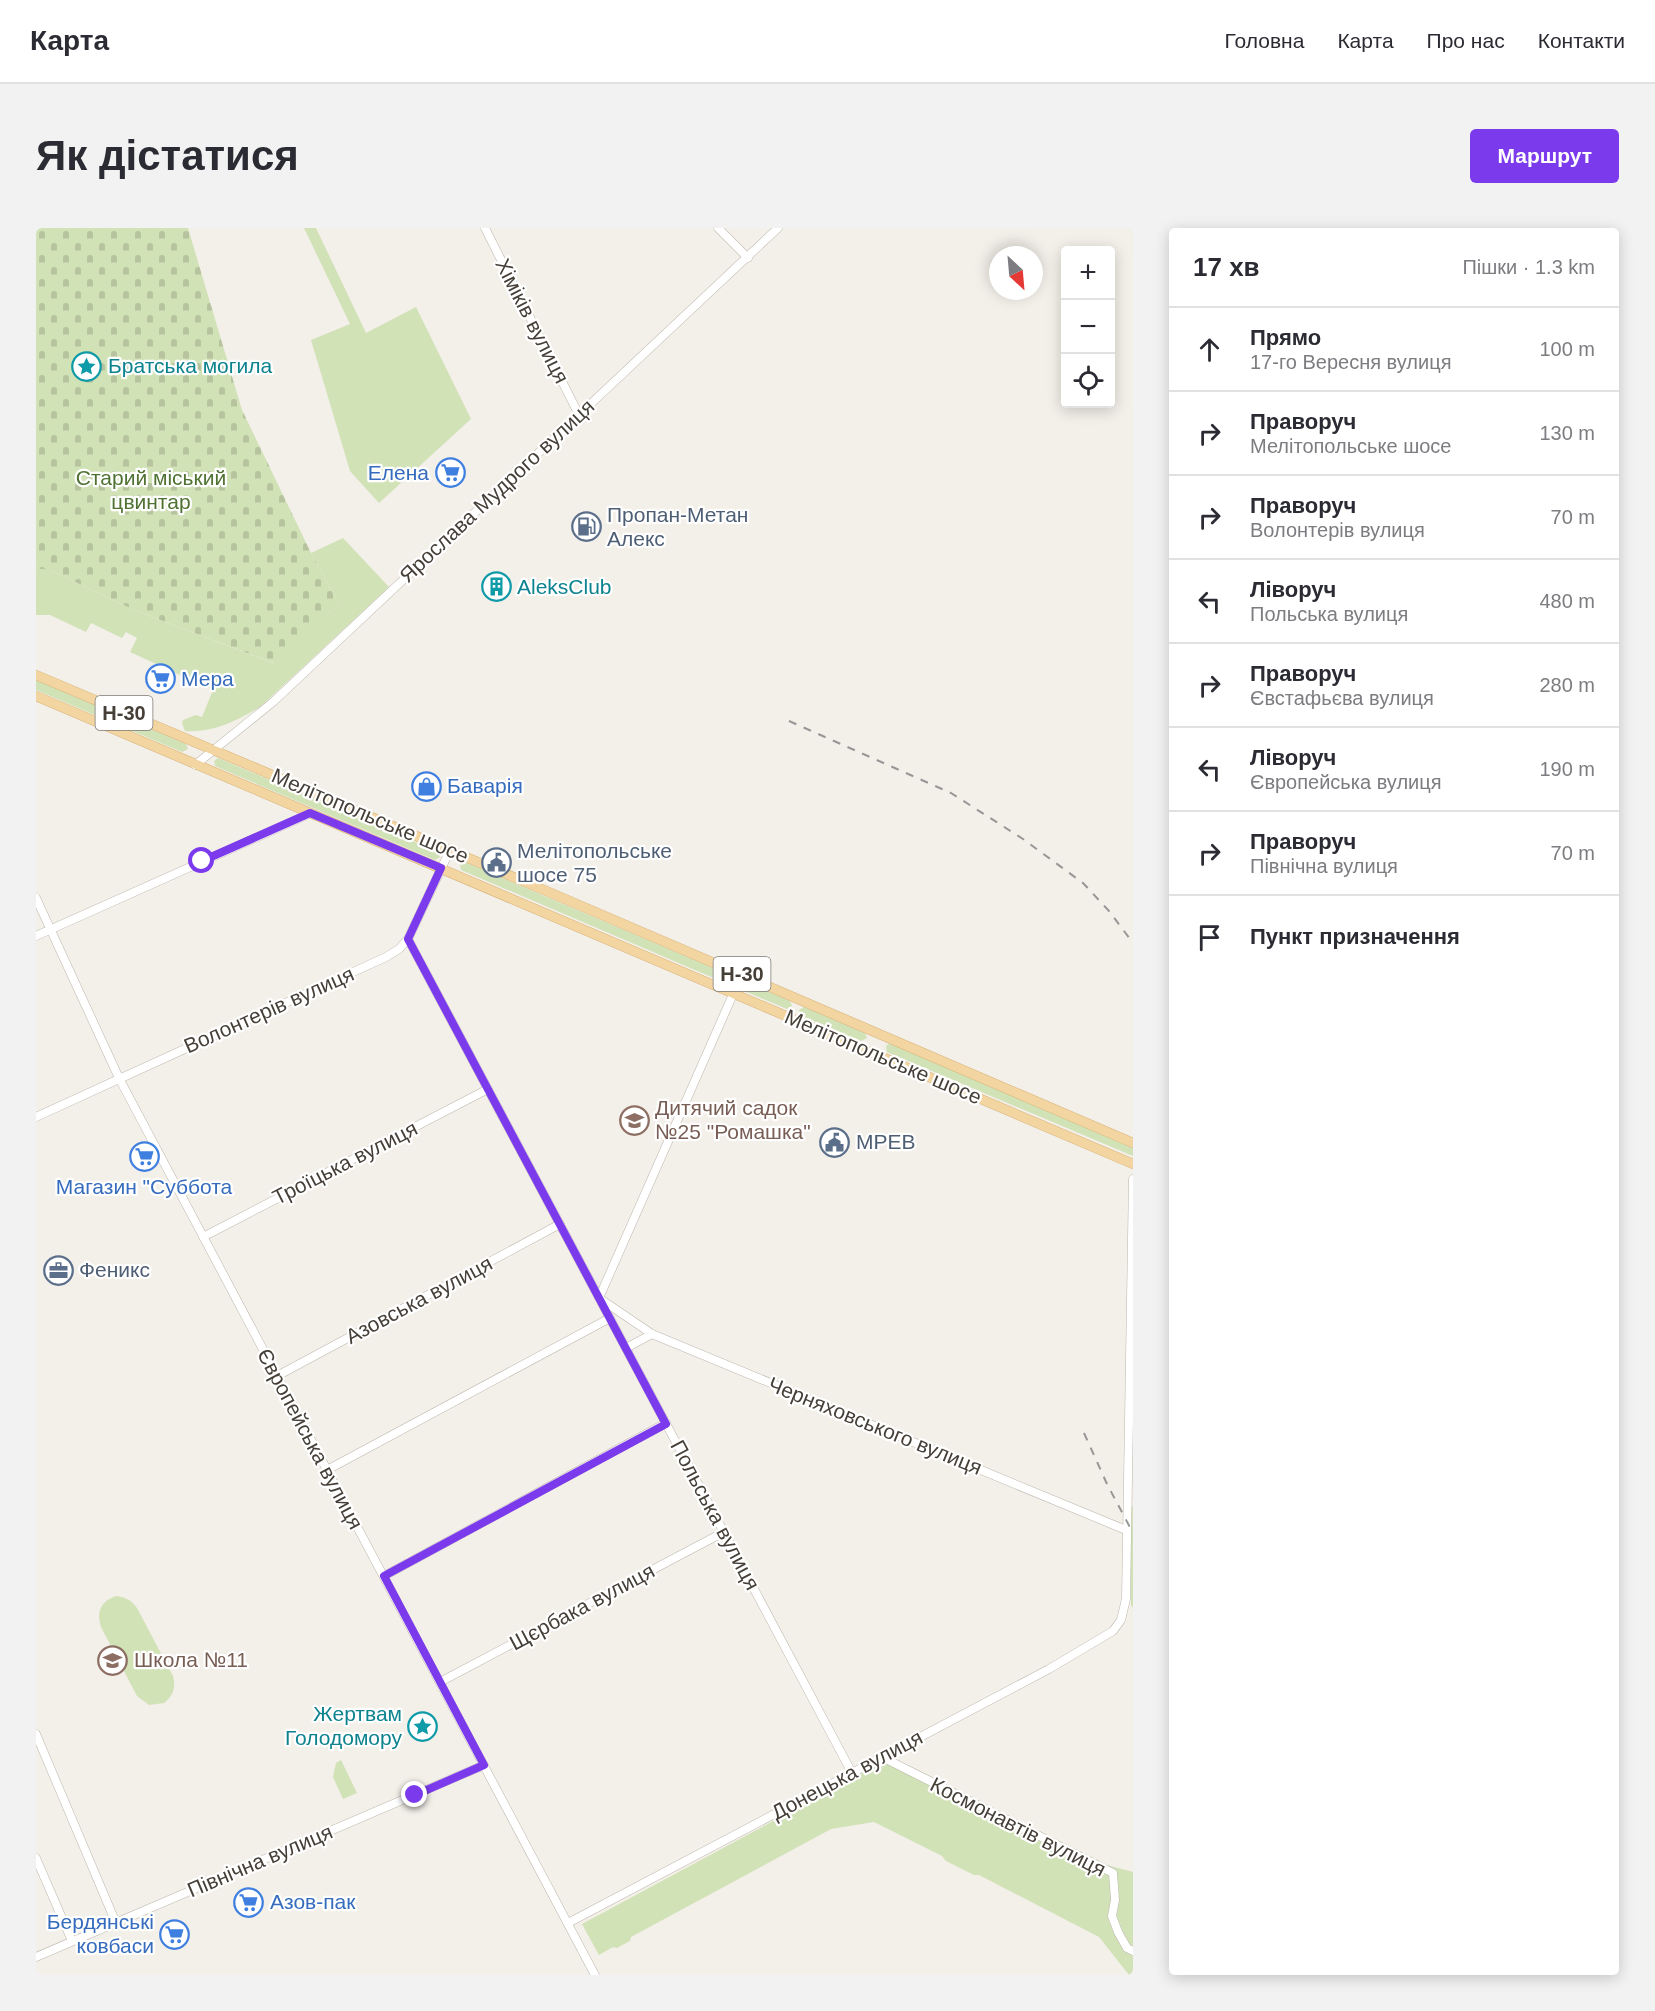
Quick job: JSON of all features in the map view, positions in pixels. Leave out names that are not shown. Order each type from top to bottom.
[{"type":"main road","name":"Мелітопольське шосе","points":[[36,675],[742,974],[1133,1143]]},
{"type":"main road","name":"Мелітопольське шосе","points":[[36,696],[1133,1164]]},
{"type":"street","name":"Хіміків вулиця","points":[[485,228],[579,415]]},
{"type":"street","points":[[718,228],[748,258]]},
{"type":"street","name":"Ярослава Мудрого вулиця","points":[[195,765],[273,702],[778,228]]},
{"type":"street","points":[[36,936],[310,813]]},
{"type":"street","name":"Волонтерів вулиця","points":[[36,1117],[386,957],[399,949],[408,939],[450,850]]},
{"type":"street","name":"Європейська вулиця","points":[[36,898],[119,1078],[595,1975]]},
{"type":"street","name":"Польська вулиця","points":[[408,939],[852,1773]]},
{"type":"street","points":[[599,1298],[742,974]]},
{"type":"street","name":"Троїцька вулиця","points":[[203,1237],[488,1089]]},
{"type":"street","points":[[1126,1530],[1133,1179]]},
{"type":"street","name":"Азовська вулиця","points":[[277,1376],[560,1224]]},
{"type":"street","name":"Черняховського вулиця","points":[[599,1298],[652,1334],[1126,1530]]},
{"type":"street","points":[[327,1470],[610,1318]]},
{"type":"street","points":[[626,1348],[652,1334]]},
{"type":"street","points":[[384,1576],[666,1424]]},
{"type":"street","name":"Донецька вулиця","points":[[568,1923],[1049,1669],[1113,1631],[1121,1620],[1126,1599],[1126,1530]]},
{"type":"street","name":"Щєрбака вулиця","points":[[440,1682],[724,1532]]},
{"type":"street","points":[[36,1734],[116,1923]]},
{"type":"street","name":"Космонавтів вулиця","points":[[882,1757],[1113,1873],[1116,1900],[1112,1916],[1127,1948],[1133,1951]]},
{"type":"street","name":"Північна вулиця","points":[[36,1957],[484,1765]]},
{"type":"street","points":[[36,1858],[72,1941]]},
{"type":"green space","name":"Старий міський цвинтар","points":[[36,228],[188,228],[242,410],[311,553],[339,604],[274,663],[134,610],[48,569],[36,567]]},
{"type":"green space","points":[[304,228],[316,228],[366,333],[416,307],[471,419],[379,503],[350,471],[311,340],[350,324]]},
{"type":"green space","points":[[343,538],[389,587],[260,707],[215,728],[185,731],[183,720],[196,715],[202,717],[213,690],[130,652],[137,638],[126,632],[122,638],[91,623],[86,632],[50,615],[36,615],[36,567],[48,569],[134,610],[273,663],[339,604],[311,553]]},
{"type":"green space","points":[[36,680],[186,744],[188,749],[182,752],[36,690]]},
{"type":"green space","points":[[218,758],[439,852],[440,857],[435,860],[215,766],[214,761]]},
{"type":"green space","points":[[465,862],[734,977],[736,980],[730,985],[461,870],[460,865]]},
{"type":"green space","points":[[748,983],[790,1001],[792,1006],[787,1009],[744,991],[743,986]]},
{"type":"green space","points":[[804,1007],[865,1033],[867,1038],[861,1041],[800,1015],[799,1010]]},
{"type":"green space","points":[[890,1043],[1133,1148],[1133,1156],[887,1052],[886,1046]]},
{"type":"green space","points":[[1129,1506],[1133,1506],[1133,1608],[1131,1605]]},
{"type":"green space","points":[[116,1596],[128,1599],[137,1608],[173,1676],[173,1691],[164,1703],[149,1705],[137,1696],[101,1627],[99,1617],[101,1608],[103,1604]]},
{"type":"green space","points":[[341,1760],[357,1793],[343,1799],[333,1777],[336,1763]]},
{"type":"green space","points":[[883,1762],[910,1766],[1107,1865],[1133,1872],[1133,1975],[1129,1975],[1099,1937],[979,1875],[974,1875],[946,1861],[942,1856],[874,1822],[831,1829],[631,1937],[630,1941],[599,1955],[582,1924]]},
{"type":"railway","points":[[789,721],[951,793],[1023,839],[1083,883],[1109,911],[1133,943]]},
{"type":"railway","points":[[1084,1433],[1133,1533]]},
{"type":"place","name":"Братська могила","points":[[87,366]]},
{"type":"place","name":"Елена","points":[[450,473]]},
{"type":"place","name":"Пропан-Метан Алекс","points":[[586,527]]},
{"type":"place","name":"AleksClub","points":[[496,587]]},
{"type":"place","name":"Мера","points":[[160,679]]},
{"type":"place","name":"Баварія","points":[[426,786]]},
{"type":"place","name":"Мелітопольське шосе 75","points":[[496,863]]},
{"type":"place","name":"Дитячий садок №25 \"Ромашка\"","points":[[634,1120]]},
{"type":"place","name":"МРЕВ","points":[[835,1142]]},
{"type":"place","name":"Магазин \"Суббота","points":[[144,1156]]},
{"type":"place","name":"Феникс","points":[[58,1270]]},
{"type":"place","name":"Школа №11","points":[[113,1660]]},
{"type":"place","name":"Жертвам Голодомору","points":[[423,1726]]},
{"type":"place","name":"Азов-пак","points":[[249,1902]]},
{"type":"place","name":"Бердянські ковбаси","points":[[175,1934]]},
{"type":"route","points":[[202,861],[310,813],[441,868],[408,939],[666,1424],[384,1576],[484,1765],[415,1795]]}]
